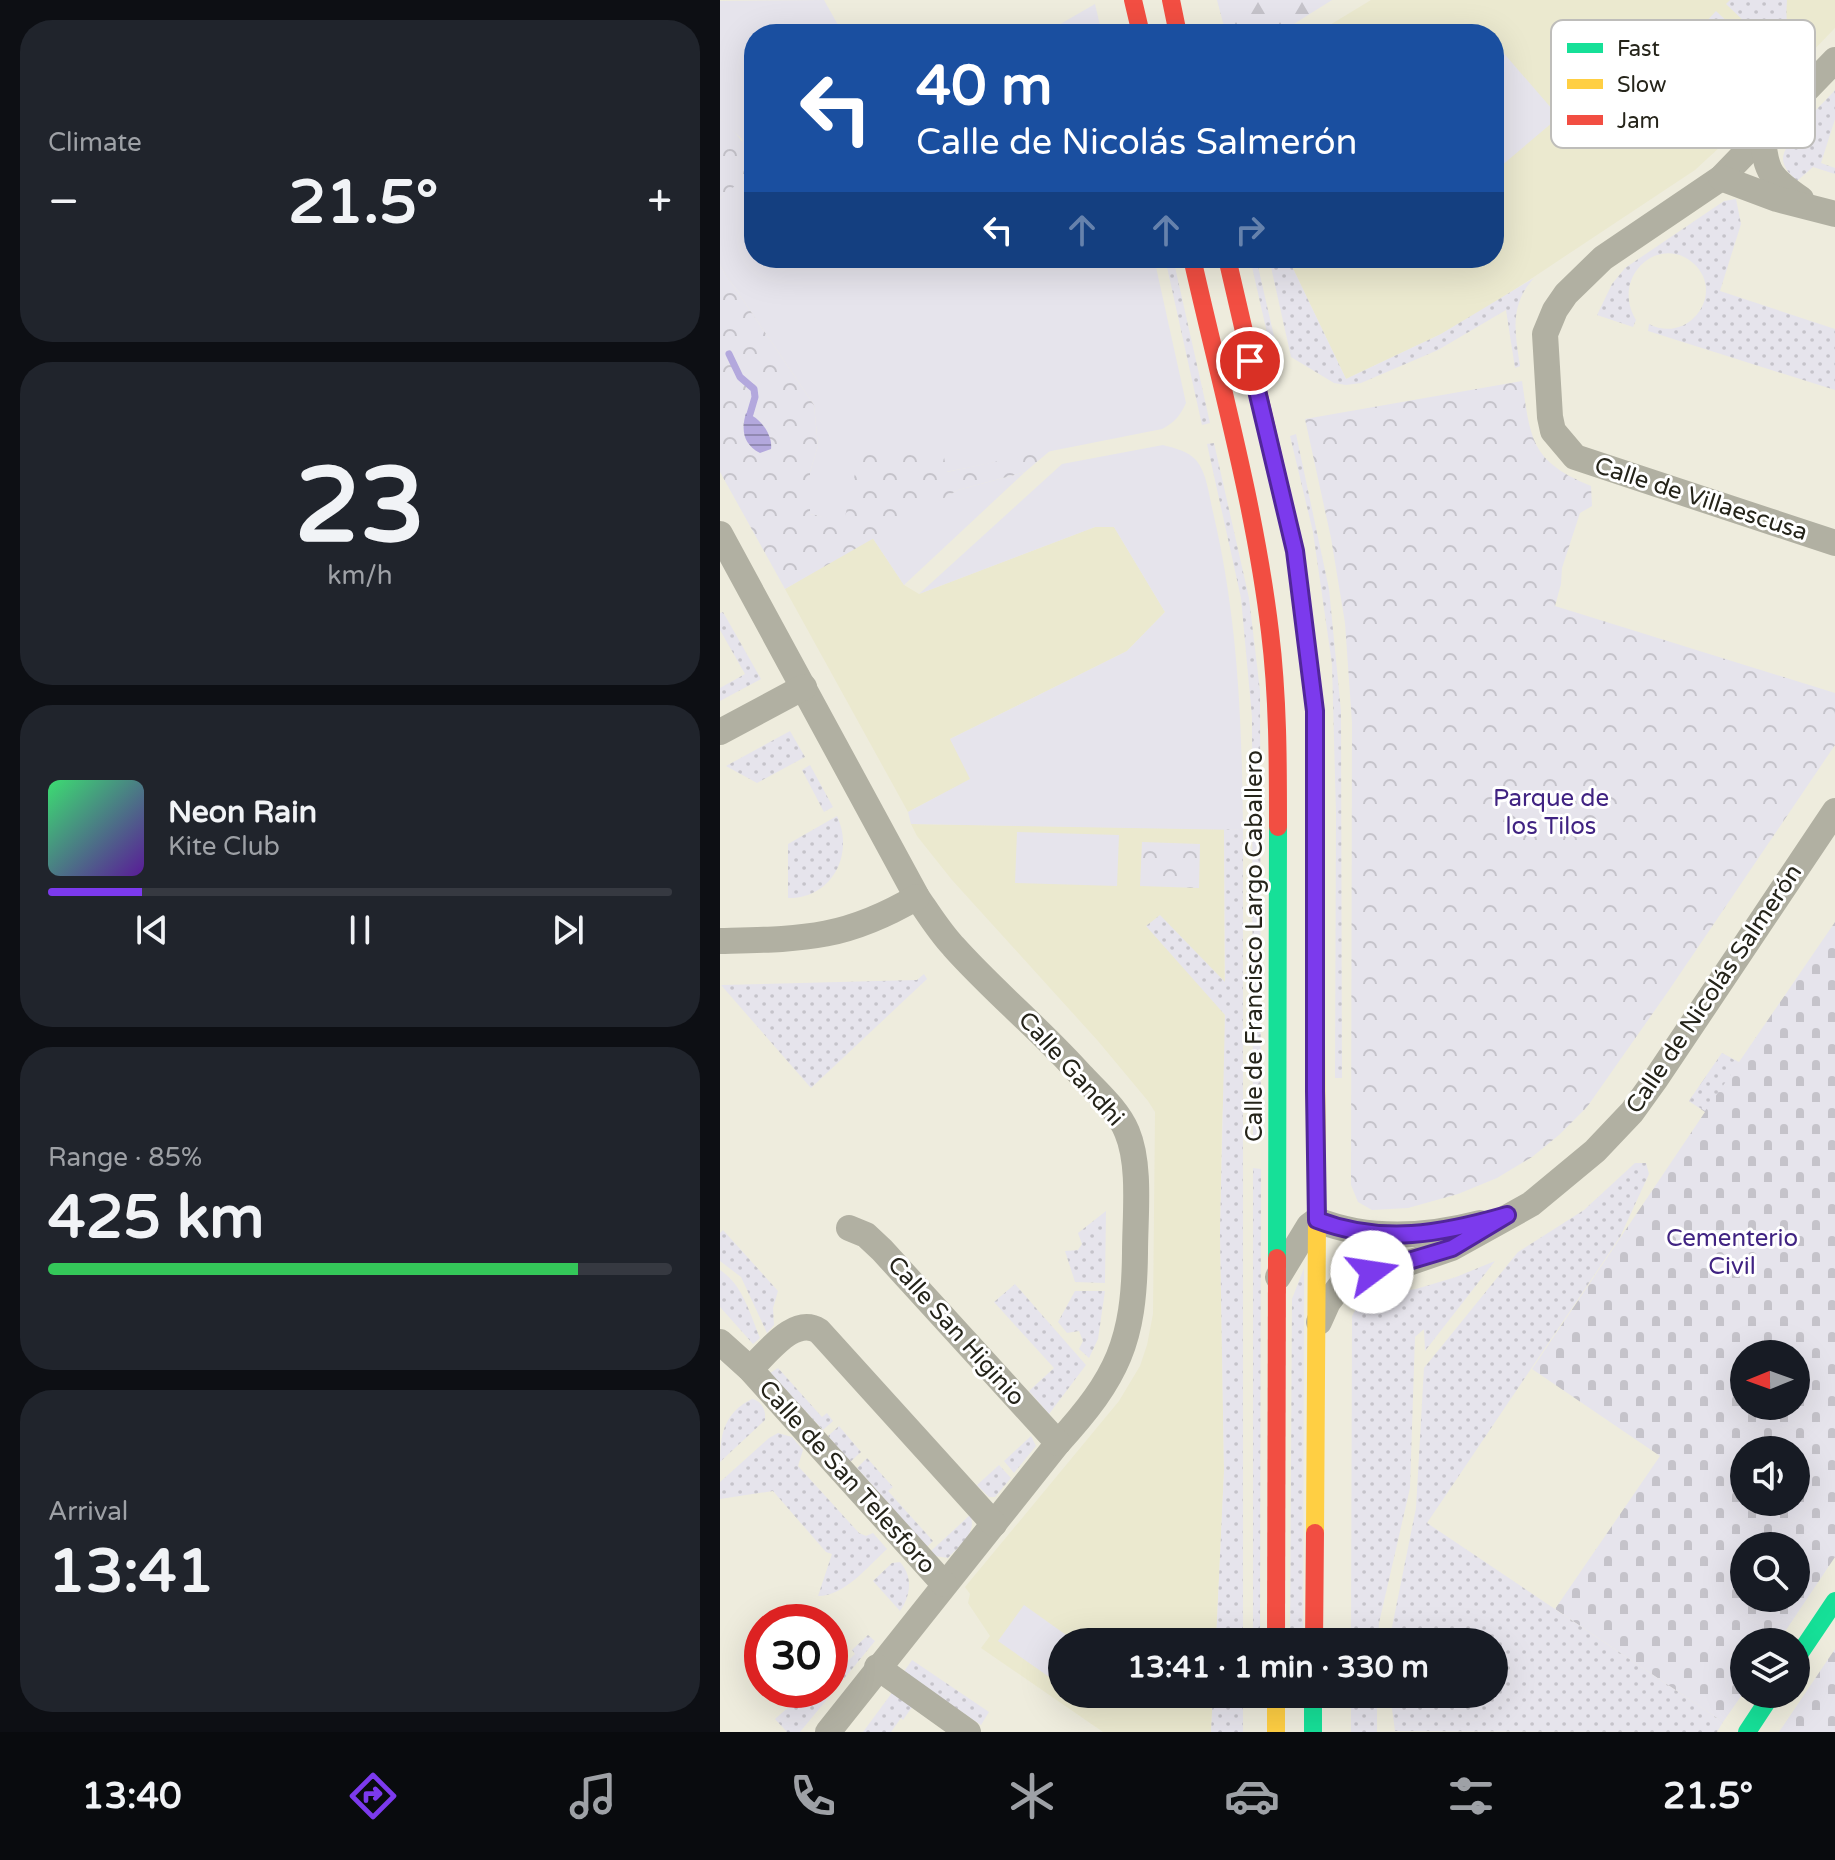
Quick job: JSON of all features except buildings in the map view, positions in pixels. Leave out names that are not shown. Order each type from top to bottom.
[{"type":"main road","points":[[1133,0],[1139,24]]},
{"type":"main road","points":[[1171,0],[1176,24]]},
{"type":"main road","name":"Calle de Francisco Largo Caballero","points":[[1194,268],[1256,545],[1266,599],[1275,683],[1278,754],[1276,1628]]},
{"type":"main road","points":[[1229,268],[1295,551],[1315,711],[1317,1220],[1314,1628]]},
{"type":"main road","points":[[1810,1638],[1835,1601]]},
{"type":"main road","points":[[1276,1708],[1276,1732]]},
{"type":"main road","points":[[1313,1708],[1313,1732]]},
{"type":"main road","points":[[1747,1732],[1763,1708]]},
{"type":"street","name":"Calle de Villaescusa","points":[[1815,81],[1835,60]]},
{"type":"street","name":"Calle de Villaescusa","points":[[1751,148],[1721,178],[1603,258],[1566,294],[1545,334],[1553,431],[1575,457],[1600,467],[1835,543]]},
{"type":"street","points":[[1764,148],[1775,181],[1823,210]]},
{"type":"street","points":[[1721,178],[1777,199],[1823,210]]},
{"type":"street","name":"Calle Gandhi","points":[[720,534],[917,897],[952,945],[1050,1041],[1114,1112],[1126,1130],[1134,1157],[1134,1295],[1127,1339],[1111,1376],[1086,1412],[877,1667],[828,1732]]},
{"type":"street","points":[[720,732],[804,687]]},
{"type":"street","name":"Calle de Nicolás Salmerón","points":[[1317,1220],[1371,1235],[1425,1234],[1507,1215],[1531,1204],[1554,1186],[1595,1151],[1632,1112],[1835,811]]},
{"type":"street","points":[[720,941],[805,938],[844,931],[917,897]]},
{"type":"street","name":"Calle de Nicolás Salmerón","points":[[1316,1330],[1328,1302],[1345,1280],[1391,1269],[1452,1248],[1480,1234],[1507,1215]]},
{"type":"street","points":[[1278,1277],[1309,1226],[1317,1220]]},
{"type":"street","name":"Calle San Higinio","points":[[849,1228],[866,1235],[882,1250],[1058,1443]]},
{"type":"street","name":"Calle de San Telesforo","points":[[750,1369],[796,1327],[812,1326],[994,1524]]},
{"type":"street","name":"Calle de San Telesforo","points":[[720,1342],[750,1369],[944,1584]]},
{"type":"street","points":[[877,1667],[968,1732]]},
{"type":"shaded area","points":[[1371,0],[1835,0],[1835,28],[1815,49],[1815,20],[1551,20],[1551,148],[1719,148],[1695,170],[1496,302],[1441,334],[1346,379],[1293,268],[1504,268],[1504,24],[1331,24]]},
{"type":"shaded area","points":[[746,413],[764,427],[771,449],[760,453],[747,441],[744,431]]},
{"type":"shaded area","points":[[1095,527],[1114,527],[1165,612],[1127,651],[950,739],[971,779],[908,812],[785,589],[872,537],[904,585],[919,594]]},
{"type":"shaded area","points":[[911,824],[1224,829],[1225,1067],[1220,1232],[1224,1471],[1217,1628],[1048,1628],[1048,1694],[981,1648],[990,1636],[968,1603],[970,1594],[965,1587],[1119,1401],[1140,1366],[1153,1314],[1155,1112],[1098,1041],[952,880]]},
{"type":"shaded area","points":[[1068,1708],[1212,1708],[1211,1732],[1103,1732]]},
{"type":"green space","points":[[824,0],[837,24],[744,24],[744,175],[742,139],[720,119],[720,1]]},
{"type":"green space","points":[[1217,0],[1332,0],[1294,24],[1223,24]]},
{"type":"green space","points":[[1730,0],[1787,0],[1787,20],[1743,20],[1726,4]]},
{"type":"green space","points":[[1095,4],[1100,24],[1060,24]]},
{"type":"green space","points":[[1716,11],[1726,20],[1708,20]]},
{"type":"green space","points":[[1504,54],[1551,108],[1551,124],[1504,164]]},
{"type":"green space","points":[[1835,90],[1835,119],[1821,163],[1835,168],[1835,174],[1813,167],[1797,181],[1785,166],[1784,152],[1786,148],[1815,148],[1815,112]]},
{"type":"green space","points":[[720,119],[744,145],[744,175],[720,199]]},
{"type":"green space","points":[[744,175],[744,268],[1156,268],[1186,403],[1174,421],[1162,429],[946,472],[844,522],[810,514],[810,472],[818,446],[814,405],[720,266],[720,199]]},
{"type":"green space","points":[[1736,199],[1741,224],[1720,291],[1835,329],[1835,390],[1648,331],[1649,324],[1663,329],[1677,328],[1689,322],[1704,301],[1706,288],[1702,275],[1693,263],[1680,255],[1666,253],[1653,257],[1642,264],[1634,275],[1629,289],[1636,320],[1633,327],[1597,315],[1612,284],[1625,268],[1724,201]]},
{"type":"green space","points":[[720,266],[814,405],[818,446],[810,472],[810,514],[844,521],[860,452],[944,457],[947,472],[1051,450],[1025,472],[958,490],[785,589],[720,472]]},
{"type":"green space","points":[[1167,268],[1175,268],[1210,423],[1202,425]]},
{"type":"green space","points":[[1252,268],[1258,268],[1276,345],[1270,346]]},
{"type":"green space","points":[[1271,268],[1293,268],[1346,379],[1441,334],[1534,278],[1517,309],[1520,366],[1515,368],[1506,310],[1438,350],[1361,383],[1334,383],[1291,357]]},
{"type":"green space","name":"Parque de los Tilos","points":[[1522,381],[1528,419],[1537,447],[1556,467],[1591,486],[1592,506],[1580,513],[1562,568],[1555,606],[1835,693],[1835,745],[1587,1107],[1532,1157],[1497,1178],[1458,1194],[1408,1208],[1372,1210],[1358,1202],[1351,1185],[1352,723],[1345,623],[1331,538],[1305,419]]},
{"type":"green space","points":[[1296,434],[1329,589],[1341,711],[1342,1078],[1335,1078],[1336,813],[1332,664],[1313,532],[1290,436]]},
{"type":"green space","points":[[1214,443],[1249,598],[1260,691],[1261,1141],[1253,1141],[1252,717],[1241,598],[1207,444]]},
{"type":"green space","points":[[1163,445],[1189,454],[1200,465],[1221,552],[1237,670],[1243,830],[911,824],[908,812],[970,779],[950,739],[1127,651],[1165,612],[1114,527],[1095,527],[919,594],[1062,464]]},
{"type":"green space","points":[[1025,472],[904,585],[872,537],[958,490]]},
{"type":"green space","points":[[723,612],[761,679],[720,701],[720,688],[745,674],[720,630],[720,613]]},
{"type":"green space","points":[[790,731],[805,757],[757,783],[726,766]]},
{"type":"green space","points":[[810,765],[833,807],[824,812],[802,770]]},
{"type":"green space","points":[[837,816],[843,845],[835,872],[816,891],[788,898],[788,844]]},
{"type":"green space","points":[[1224,829],[1243,830],[1243,1628],[1217,1628],[1224,1471],[1220,1232],[1225,1015],[1146,926],[1160,915],[1225,982]]},
{"type":"green space","points":[[1017,832],[1119,835],[1117,886],[1015,883]]},
{"type":"green space","points":[[1142,842],[1200,844],[1199,888],[1140,886]]},
{"type":"green space","name":"Cementerio Civil","points":[[1835,922],[1835,1557],[1810,1594],[1810,1532],[1730,1532],[1730,1612],[1798,1612],[1787,1628],[1730,1628],[1730,1708],[1733,1708],[1723,1722],[1555,1609],[1660,1456],[1532,1369],[1705,1112],[1689,1101],[1722,1053],[1739,1062]]},
{"type":"green space","points":[[924,974],[927,979],[811,1088],[721,985],[917,980]]},
{"type":"green space","points":[[1722,1053],[1739,1063],[1705,1111],[1689,1101]]},
{"type":"green space","points":[[1635,1163],[1646,1163],[1649,1174],[1620,1237],[1427,1523],[1723,1722],[1717,1732],[1395,1731],[1392,1708],[1508,1708],[1508,1628],[1392,1628],[1416,1508],[1424,1368],[1518,1252],[1584,1210]]},
{"type":"green space","points":[[1253,1168],[1261,1169],[1260,1628],[1253,1628]]},
{"type":"green space","points":[[1106,1211],[1105,1283],[1075,1282],[1065,1251],[1078,1250],[1082,1244],[1078,1233]]},
{"type":"green space","points":[[723,1230],[778,1291],[773,1308],[774,1325],[767,1333],[741,1277],[720,1261],[720,1233]]},
{"type":"green space","points":[[1495,1261],[1425,1351],[1424,1329],[1415,1337],[1410,1488],[1379,1628],[1351,1628],[1352,1316],[1361,1300],[1370,1296],[1416,1289]]},
{"type":"green space","points":[[1304,1268],[1303,1628],[1290,1628],[1292,1299]]},
{"type":"green space","points":[[720,1270],[735,1284],[749,1310],[760,1338],[753,1344],[720,1307]]},
{"type":"green space","points":[[1015,1284],[1086,1365],[1049,1414],[1029,1391],[1054,1368],[994,1302]]},
{"type":"green space","points":[[1075,1291],[1105,1291],[1098,1339],[1089,1358],[1079,1349],[1083,1341],[1079,1331],[1067,1333],[1058,1322]]},
{"type":"green space","points":[[778,1368],[822,1417],[827,1413],[833,1421],[823,1430],[770,1373]]},
{"type":"green space","points":[[752,1399],[763,1406],[765,1420],[720,1462],[726,1425],[735,1411]]},
{"type":"green space","points":[[839,1426],[861,1452],[850,1462],[828,1436]]},
{"type":"green space","points":[[778,1433],[792,1437],[803,1450],[798,1466],[859,1533],[866,1536],[873,1533],[887,1549],[856,1579],[828,1595],[818,1596],[832,1554],[826,1552],[773,1491],[720,1499],[720,1482]]},
{"type":"green space","points":[[1031,1436],[1036,1446],[1014,1473],[1004,1461]]},
{"type":"green space","points":[[867,1458],[893,1487],[888,1491],[933,1541],[927,1547],[857,1468]]},
{"type":"green space","points":[[999,1465],[1011,1478],[995,1497],[989,1497],[977,1485]]},
{"type":"green space","points":[[970,1515],[971,1527],[962,1544],[948,1558],[935,1556],[931,1551]]},
{"type":"green space","points":[[900,1562],[909,1586],[900,1611],[873,1581],[892,1563]]},
{"type":"green space","points":[[1024,1605],[1056,1628],[1048,1628],[1048,1676],[998,1641]]},
{"type":"green space","points":[[868,1635],[875,1641],[848,1674],[848,1661],[855,1654],[852,1650]]},
{"type":"green space","points":[[1835,1649],[1835,1732],[1779,1732],[1795,1708],[1810,1708],[1810,1686]]},
{"type":"green space","points":[[912,1660],[989,1712],[981,1725],[903,1673]]},
{"type":"green space","points":[[894,1690],[915,1703],[903,1720],[901,1718],[891,1732],[863,1732]]},
{"type":"green space","points":[[788,1708],[820,1708],[800,1732],[787,1732],[775,1719]]},
{"type":"green space","points":[[1212,1708],[1243,1708],[1243,1732],[1211,1732]]},
{"type":"green space","points":[[1351,1708],[1377,1708],[1377,1732],[1351,1732]]},
{"type":"waterway","points":[[729,354],[740,377],[754,389],[750,414]]},
{"type":"traffic: fast","points":[[1277,1258],[1278,827]]},
{"type":"traffic: fast","points":[[1810,1638],[1835,1601]]},
{"type":"traffic: fast","points":[[1313,1708],[1313,1732]]},
{"type":"traffic: fast","points":[[1747,1732],[1763,1708]]},
{"type":"traffic: slow","points":[[1315,864],[1315,1533]]},
{"type":"traffic: slow","points":[[1276,1708],[1276,1732]]},
{"type":"traffic: jam","points":[[1133,0],[1139,24]]},
{"type":"traffic: jam","points":[[1171,0],[1176,24]]},
{"type":"traffic: jam","points":[[1194,268],[1236,444],[1263,585],[1275,681],[1278,827]]},
{"type":"traffic: jam","points":[[1229,268],[1295,551],[1315,711],[1315,864]]},
{"type":"traffic: jam","points":[[1276,1628],[1277,1258]]},
{"type":"traffic: jam","points":[[1314,1628],[1315,1533]]},
{"type":"route","points":[[1250,361],[1295,551],[1315,711],[1317,1220],[1371,1235],[1425,1234],[1507,1215],[1452,1248],[1391,1269],[1372,1272]]}]
